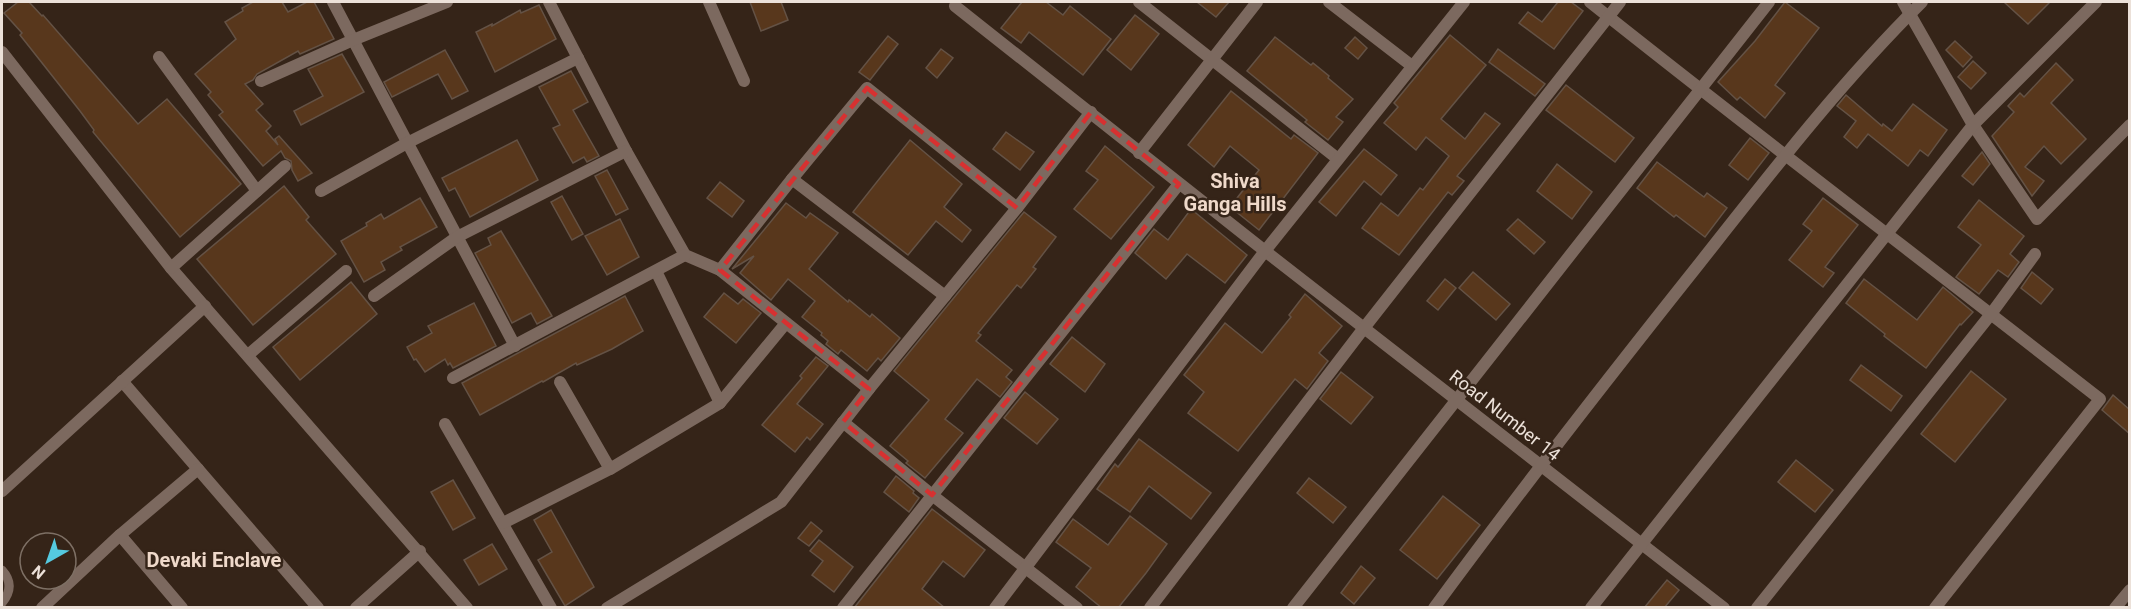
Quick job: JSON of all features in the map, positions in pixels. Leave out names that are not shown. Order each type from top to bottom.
[{"type":"street","points":[[333,2],[515,346]]},
{"type":"street","points":[[261,81],[447,2]]},
{"type":"street","points":[[550,2],[626,151],[685,255],[720,270],[869,389]]},
{"type":"street","points":[[709,2],[744,81]]},
{"type":"street","points":[[1139,2],[1338,159]]},
{"type":"street","points":[[1139,153],[1257,2]]},
{"type":"street","points":[[1329,2],[1412,66]]},
{"type":"street","points":[[995,608],[1265,251],[1464,2]]},
{"type":"street","points":[[1590,2],[2100,399],[1935,608]]},
{"type":"street","points":[[1150,608],[1364,328],[1620,2]]},
{"type":"street","points":[[1293,608],[1769,2]]},
{"type":"street","points":[[1903,2],[1973,125],[2037,219],[2130,125]]},
{"type":"street","points":[[1434,608],[1540,465],[1786,154],[1887,36],[1922,2]]},
{"type":"street","points":[[1590,608],[1973,125],[2096,2]]},
{"type":"street","name":"Road Number 14","points":[[955,6],[1091,112],[1139,153],[1724,608]]},
{"type":"street","points":[[2,52],[171,268],[420,551],[467,608]]},
{"type":"street","points":[[159,57],[257,191]]},
{"type":"street","points":[[321,191],[407,143],[578,58]]},
{"type":"street","points":[[720,270],[867,88],[1017,208]]},
{"type":"street","points":[[607,608],[627,602],[781,502],[869,389],[1017,208],[1091,112]]},
{"type":"street","points":[[374,296],[457,237],[626,151]]},
{"type":"street","points":[[171,268],[285,166]]},
{"type":"street","points":[[792,179],[945,296]]},
{"type":"street","points":[[843,608],[1179,184]]},
{"type":"street","points":[[1756,608],[1991,314],[2035,254]]},
{"type":"street","points":[[453,378],[685,255]]},
{"type":"street","points":[[248,355],[346,271]]},
{"type":"street","points":[[656,271],[720,403]]},
{"type":"street","points":[[2,491],[205,306]]},
{"type":"street","points":[[503,523],[610,469],[720,403],[786,323]]},
{"type":"street","points":[[122,381],[318,608]]},
{"type":"street","points":[[561,382],[610,469]]},
{"type":"street","points":[[843,422],[1077,608]]},
{"type":"street","points":[[445,424],[551,608]]},
{"type":"street","points":[[42,608],[120,536],[198,469]]},
{"type":"street","points":[[120,536],[182,608]]},
{"type":"street","points":[[356,608],[420,551]]},
{"type":"street","points":[[2115,608],[2130,590]]},
{"type":"lane","points":[[2,570],[10,586],[8,596],[2,603]]},
{"type":"highlighted area","points":[[867,88],[1017,208],[1091,112],[1179,184],[932,495],[843,422],[869,389],[720,270]]},
{"type":"building","points":[[18,2],[29,2],[43,15],[138,124],[167,99],[241,184],[180,237],[93,132],[94,130],[80,111],[20,35],[22,33],[4,13]]},
{"type":"building","points":[[253,2],[282,2],[288,12],[307,2],[314,2],[334,39],[300,54],[298,51],[257,74],[253,80],[245,84],[263,104],[256,110],[271,126],[266,131],[278,145],[275,139],[279,136],[312,173],[298,181],[292,170],[291,161],[285,158],[281,151],[263,166],[219,115],[223,112],[208,95],[211,92],[195,74],[236,39],[225,22]]},
{"type":"building","points":[[750,2],[781,2],[788,20],[761,31]]},
{"type":"building","points":[[1022,2],[1046,2],[1063,15],[1070,6],[1111,39],[1083,75],[1029,32],[1021,43],[1001,28]]},
{"type":"building","points":[[1197,2],[1229,2],[1216,17]]},
{"type":"building","points":[[1558,2],[1571,2],[1583,11],[1554,49],[1519,23],[1528,12],[1542,22]]},
{"type":"building","points":[[1785,2],[1819,28],[1775,85],[1785,93],[1765,118],[1740,97],[1737,100],[1718,82],[1755,41]]},
{"type":"building","points":[[2004,2],[2050,2],[2028,24]]},
{"type":"building","points":[[539,5],[556,39],[495,72],[476,32],[520,10],[521,13]]},
{"type":"building","points":[[1135,15],[1159,34],[1131,70],[1107,50]]},
{"type":"building","points":[[1450,35],[1486,65],[1441,119],[1465,139],[1485,113],[1500,124],[1457,176],[1464,181],[1452,195],[1448,192],[1399,255],[1362,228],[1381,203],[1398,216],[1420,188],[1423,190],[1449,156],[1426,137],[1416,150],[1384,123],[1398,107],[1394,103]]},
{"type":"building","points":[[888,36],[898,44],[870,80],[859,72]]},
{"type":"building","points":[[1275,37],[1311,65],[1313,63],[1353,99],[1336,117],[1343,122],[1328,140],[1247,71]]},
{"type":"building","points":[[1355,37],[1367,48],[1358,59],[1345,48]]},
{"type":"building","points":[[1955,41],[1972,57],[1963,67],[1946,50]]},
{"type":"building","points":[[941,49],[953,58],[937,78],[926,68]]},
{"type":"building","points":[[1498,49],[1545,84],[1535,96],[1489,62]]},
{"type":"building","points":[[445,50],[468,91],[452,99],[438,74],[392,97],[384,82]]},
{"type":"building","points":[[342,54],[364,92],[301,125],[294,111],[323,96],[308,69]]},
{"type":"building","points":[[1973,61],[1986,73],[1971,89],[1958,77]]},
{"type":"building","points":[[2056,63],[2073,80],[2051,103],[2086,139],[2061,164],[2044,146],[2025,167],[2044,181],[2032,196],[1992,136],[2014,112],[2008,106],[2020,93],[2024,97]]},
{"type":"building","points":[[571,71],[588,102],[573,110],[599,156],[587,162],[584,157],[573,163],[553,128],[560,125],[539,87]]},
{"type":"building","points":[[1566,85],[1634,138],[1615,162],[1546,110]]},
{"type":"building","points":[[1231,91],[1291,139],[1294,135],[1318,153],[1259,230],[1230,207],[1259,170],[1230,146],[1214,167],[1188,145]]},
{"type":"building","points":[[1846,95],[1882,126],[1883,124],[1892,131],[1913,104],[1947,130],[1928,156],[1920,150],[1908,166],[1868,134],[1857,148],[1844,137],[1856,121],[1837,106]]},
{"type":"building","points":[[1006,132],[1034,152],[1020,170],[993,149]]},
{"type":"building","points":[[1750,138],[1769,153],[1748,180],[1729,165]]},
{"type":"building","points":[[517,140],[538,180],[470,217],[455,188],[449,191],[442,178]]},
{"type":"building","points":[[910,140],[962,184],[944,207],[971,230],[962,242],[936,221],[908,255],[853,212]]},
{"type":"building","points":[[1105,146],[1154,187],[1111,239],[1074,209],[1098,180],[1086,171]]},
{"type":"building","points":[[1364,149],[1397,175],[1381,195],[1364,181],[1336,216],[1319,202]]},
{"type":"building","points":[[1982,152],[1990,164],[1973,185],[1962,176]]},
{"type":"building","points":[[1657,162],[1704,197],[1707,193],[1727,208],[1705,237],[1676,215],[1674,217],[1637,188]]},
{"type":"building","points":[[1557,164],[1592,192],[1572,219],[1537,191]]},
{"type":"building","points":[[607,170],[628,209],[616,215],[595,176]]},
{"type":"building","points":[[720,182],[744,201],[732,217],[707,198]]},
{"type":"building","points":[[284,186],[309,217],[306,220],[336,254],[253,325],[197,259]]},
{"type":"building","points":[[562,196],[583,234],[572,240],[551,202]]},
{"type":"building","points":[[420,198],[437,227],[400,247],[402,250],[381,262],[385,270],[364,282],[341,241],[367,226],[366,223],[381,214],[384,219]]},
{"type":"building","points":[[1823,198],[1858,225],[1825,267],[1834,273],[1823,287],[1789,260],[1812,231],[1803,224]]},
{"type":"building","points":[[1979,200],[2024,236],[2010,254],[2019,262],[2008,277],[1998,270],[1979,294],[1956,277],[1981,245],[1958,227]]},
{"type":"building","points":[[786,203],[806,218],[810,213],[838,233],[809,269],[848,302],[849,300],[870,317],[872,314],[900,338],[881,361],[878,358],[867,371],[841,350],[838,354],[826,344],[828,341],[821,335],[822,333],[802,317],[815,301],[788,279],[771,300],[740,273],[754,256],[732,269]]},
{"type":"building","points":[[1191,209],[1247,255],[1225,283],[1187,254],[1166,279],[1135,253],[1154,229],[1168,240]]},
{"type":"building","points":[[1024,212],[1056,237],[1033,267],[1036,269],[1021,288],[1017,285],[978,333],[981,335],[976,341],[1012,370],[1006,377],[1012,382],[1000,397],[977,379],[945,419],[963,433],[925,478],[890,446],[929,400],[894,371]]},
{"type":"building","points":[[620,219],[639,257],[607,275],[585,236]]},
{"type":"building","points":[[1518,219],[1545,242],[1534,254],[1507,230]]},
{"type":"building","points":[[501,231],[552,316],[537,324],[531,313],[512,323],[475,253],[491,245],[488,238]]},
{"type":"building","points":[[1473,272],[1510,304],[1496,320],[1459,288]]},
{"type":"building","points":[[2032,272],[2053,289],[2041,304],[2021,288]]},
{"type":"building","points":[[1445,279],[1456,288],[1438,310],[1427,301]]},
{"type":"building","points":[[1864,279],[1917,320],[1943,287],[1973,312],[1960,324],[1926,368],[1846,303]]},
{"type":"building","points":[[351,282],[377,314],[300,380],[273,347]]},
{"type":"building","points":[[724,293],[738,304],[743,299],[761,313],[736,343],[704,317]]},
{"type":"building","points":[[1305,294],[1342,326],[1319,353],[1328,361],[1307,389],[1295,379],[1238,451],[1188,413],[1204,392],[1184,375],[1225,323],[1262,353],[1291,317],[1289,315]]},
{"type":"building","points":[[625,296],[643,331],[612,349],[577,365],[576,363],[480,415],[462,383]]},
{"type":"building","points":[[474,303],[496,346],[453,368],[445,359],[425,372],[416,359],[414,360],[407,347],[432,333],[428,326]]},
{"type":"building","points":[[1072,337],[1105,364],[1085,392],[1050,364]]},
{"type":"building","points":[[816,357],[828,366],[797,404],[823,424],[810,440],[807,437],[795,452],[762,425],[802,378],[800,376]]},
{"type":"building","points":[[1861,365],[1902,396],[1891,411],[1850,380]]},
{"type":"building","points":[[1971,371],[2006,399],[1955,462],[1921,434]]},
{"type":"building","points":[[1341,372],[1373,397],[1351,424],[1320,399]]},
{"type":"building","points":[[1025,392],[1058,419],[1037,444],[1004,418]]},
{"type":"building","points":[[2113,395],[2130,410],[2130,434],[2102,410]]},
{"type":"building","points":[[1139,439],[1211,493],[1191,519],[1149,486],[1130,512],[1097,489],[1115,464],[1118,467]]},
{"type":"building","points":[[1796,460],[1833,490],[1815,512],[1778,482]]},
{"type":"building","points":[[896,476],[919,498],[909,512],[884,492]]},
{"type":"building","points":[[1309,478],[1346,507],[1333,523],[1297,493]]},
{"type":"building","points":[[453,480],[475,518],[453,530],[431,492]]},
{"type":"building","points":[[1443,496],[1480,525],[1437,579],[1400,550]]},
{"type":"building","points":[[932,509],[985,550],[964,577],[943,561],[922,589],[945,608],[854,608]]},
{"type":"building","points":[[551,510],[594,587],[565,606],[538,560],[552,552],[534,520]]},
{"type":"building","points":[[1130,516],[1167,544],[1118,608],[1102,608],[1076,587],[1091,568],[1056,542],[1073,519],[1108,545]]},
{"type":"building","points":[[811,522],[822,531],[809,546],[798,538]]},
{"type":"building","points":[[819,540],[853,567],[834,592],[812,575],[823,561],[810,551]]},
{"type":"building","points":[[492,544],[507,569],[479,585],[464,560]]},
{"type":"building","points":[[1361,566],[1375,578],[1354,604],[1341,593]]},
{"type":"building","points":[[1667,580],[1679,590],[1664,608],[1644,608]]},
{"type":"district","name":"Shiva Ganga Hills","points":[[1235,192]]},
{"type":"district","name":"Devaki Enclave","points":[[214,560]]}]
